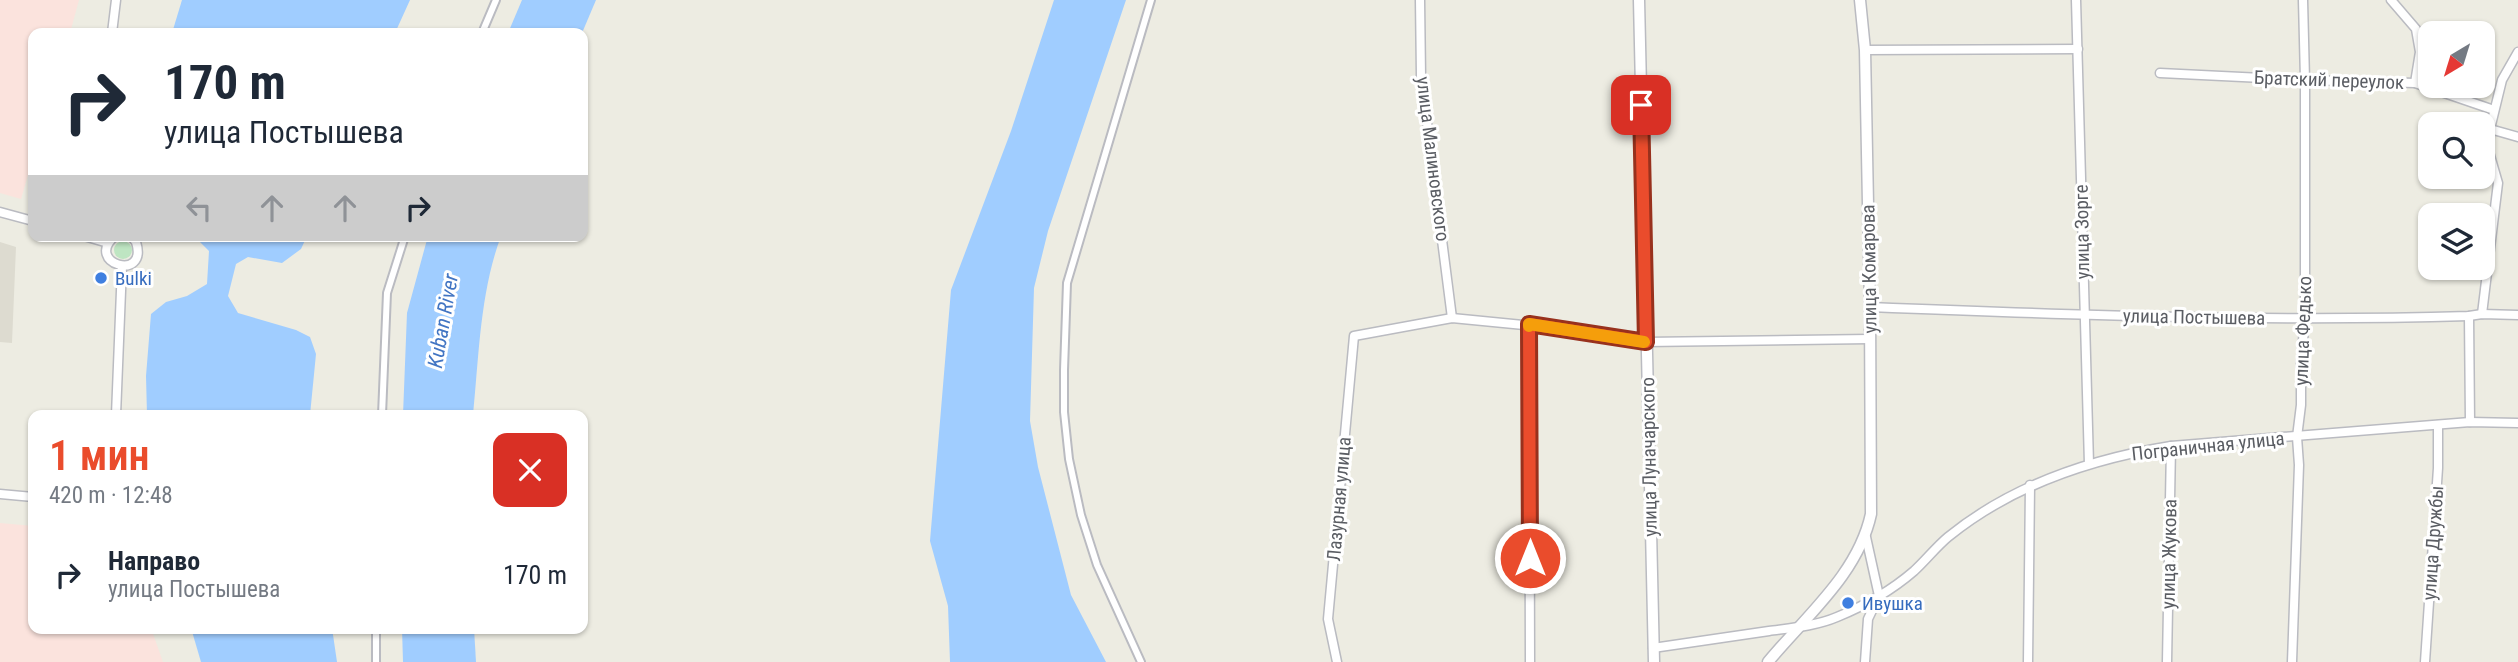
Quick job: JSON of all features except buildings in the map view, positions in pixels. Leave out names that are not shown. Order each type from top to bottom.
[{"type":"street","points":[[113,28],[116,0]]},
{"type":"street","points":[[484,28],[496,0]]},
{"type":"street","points":[[1141,662],[1097,565],[1081,515],[1068,447],[1063,370],[1067,283],[1152,0]]},
{"type":"street","name":"улица Малиновского","points":[[1420,0],[1421,76],[1452,318]]},
{"type":"street","name":"улица Луначарского","points":[[1639,0],[1654,662]]},
{"type":"street","name":"улица Комарова","points":[[1768,662],[1837,585],[1866,537],[1871,514],[1865,50],[1860,0]]},
{"type":"street","name":"улица Зорге","points":[[2076,0],[2089,464]]},
{"type":"street","name":"улица Федько","points":[[2292,662],[2299,465],[2297,438],[2305,318],[2303,0]]},
{"type":"street","points":[[2391,0],[2416,29],[2420,52],[2415,83]]},
{"type":"street","points":[[1865,50],[2078,50]]},
{"type":"street","points":[[2494,110],[2502,79],[2518,52]]},
{"type":"street","name":"Братский переулок","points":[[2160,73],[2415,83],[2494,110]]},
{"type":"street","points":[[2495,130],[2518,137]]},
{"type":"street","points":[[2482,314],[2498,183],[2495,173]]},
{"type":"street","points":[[0,212],[28,220]]},
{"type":"street","points":[[105,242],[108,243],[106,251],[109,259],[122,266],[129,265],[138,255],[136,242]]},
{"type":"street","points":[[382,410],[386,300],[403,242]]},
{"type":"street","points":[[116,410],[122,266]]},
{"type":"street","name":"улица Постышева","points":[[1870,307],[2084,315],[2305,318],[2518,315]]},
{"type":"street","points":[[2469,316],[2470,422]]},
{"type":"street","points":[[1452,318],[1529,324],[1646,342],[1870,339]]},
{"type":"street","name":"Лазурная улица","points":[[1337,662],[1328,620],[1354,336],[1452,318]]},
{"type":"street","points":[[1529,324],[1530,662]]},
{"type":"street","name":"Пограничная улица","points":[[1653,648],[1835,619],[1879,596],[1913,572],[1947,538],[1987,509],[2031,485],[2129,453],[2171,446],[2297,438],[2470,422],[2518,423]]},
{"type":"street","name":"улица Дружбы","points":[[2425,662],[2438,468],[2438,425]]},
{"type":"street","name":"улица Жукова","points":[[2166,662],[2171,446]]},
{"type":"street","points":[[2028,662],[2031,485]]},
{"type":"street","points":[[0,494],[28,497]]},
{"type":"street","name":"улица Комарова","points":[[1866,537],[1879,596]]},
{"type":"street","points":[[1866,662],[1868,619],[1879,596]]},
{"type":"street","points":[[376,634],[376,662]]},
{"type":"shaded area","points":[[0,0],[79,0],[71,28],[28,28],[28,175],[21,199],[0,193]]},
{"type":"shaded area","points":[[0,242],[16,247],[12,343],[0,342]]},
{"type":"shaded area","points":[[0,523],[28,526],[28,634],[153,634],[163,662],[0,662]]},
{"type":"green space","points":[[119,242],[127,242],[131,246],[131,254],[127,258],[119,258],[115,254],[115,246]]},
{"type":"water","points":[[182,0],[410,0],[397,28],[174,28]]},
{"type":"water","points":[[522,0],[596,0],[584,28],[510,28]]},
{"type":"water","points":[[1054,0],[1126,0],[1048,231],[1034,288],[1030,421],[1038,467],[1071,595],[1106,662],[950,662],[948,606],[930,541],[951,290],[1011,131]]},
{"type":"water","points":[[200,242],[304,242],[301,249],[282,263],[248,257],[236,264],[228,296],[238,313],[296,330],[310,337],[316,354],[310,410],[147,410],[146,376],[151,314],[166,302],[187,296],[207,284],[209,251]]},
{"type":"water","name":"Kuban River","points":[[426,242],[499,242],[484,302],[473,410],[403,410],[407,313]]},
{"type":"water","points":[[193,634],[333,634],[337,662],[201,662]]},
{"type":"water","points":[[402,634],[474,634],[476,662],[403,662]]},
{"type":"slow traffic","points":[[1529,326],[1576,330],[1644,342]]},
{"type":"place","name":"Bulki","points":[[101,278]]},
{"type":"place","name":"Ивушка","points":[[1848,603]]},
{"type":"route","points":[[1530,558],[1529,324],[1646,342],[1641,105]]}]
